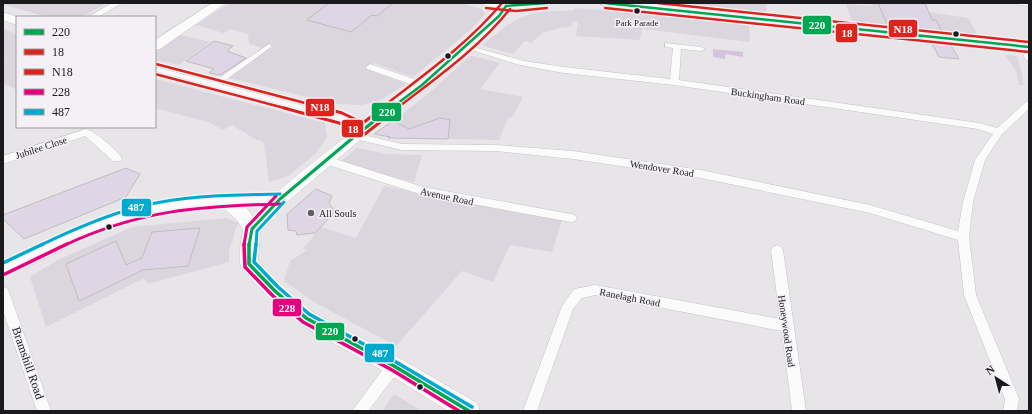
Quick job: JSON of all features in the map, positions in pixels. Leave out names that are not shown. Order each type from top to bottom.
[{"type":"main road","points":[[156,45],[220,3]]},
{"type":"main road","points":[[487,3],[547,3]]},
{"type":"main road","points":[[605,3],[885,33],[1026,46]]},
{"type":"main road","points":[[469,411],[394,366],[306,318],[274,291],[249,264],[249,246],[252,228],[280,199],[359,133],[422,85],[499,16],[507,4]]},
{"type":"main road","points":[[3,16],[16,21]]},
{"type":"main road","points":[[3,269],[100,226],[135,213],[158,208],[225,200],[280,199]]},
{"type":"main road","points":[[225,200],[244,216],[247,223],[252,228]]},
{"type":"street","points":[[94,16],[118,3]]},
{"type":"street","points":[[1021,3],[1029,4]]},
{"type":"street","points":[[668,45],[701,49]]},
{"type":"street","points":[[214,85],[269,46]]},
{"type":"street","points":[[674,82],[678,46]]},
{"type":"street","points":[[1026,46],[1029,58]]},
{"type":"street","name":"Buckingham Road","points":[[466,47],[523,63],[564,70],[674,82],[979,126],[999,132]]},
{"type":"street","points":[[370,67],[422,85]]},
{"type":"street","points":[[156,69],[342,118],[359,133]]},
{"type":"street","points":[[1010,411],[1012,399],[970,295],[963,237],[968,202],[980,160],[999,132],[1029,104]]},
{"type":"street","name":"Jubilee Close","points":[[3,160],[86,132],[106,147],[117,158]]},
{"type":"street","name":"Wendover Road","points":[[359,133],[402,147],[496,148],[565,154],[701,174],[870,209],[963,237]]},
{"type":"street","name":"Avenue Road","points":[[326,160],[422,191],[571,218]]},
{"type":"street","name":"Honeywood Road","points":[[776,250],[799,411]]},
{"type":"street","name":"Ranelagh Road","points":[[530,411],[568,306],[578,292],[595,290],[786,326]]},
{"type":"street","name":"Bramshill Road","points":[[3,292],[44,411]]},
{"type":"street","points":[[359,411],[394,366]]},
{"type":"shaded area","points":[[107,3],[84,16],[43,16],[3,4]]},
{"type":"shaded area","points":[[230,3],[460,3],[482,9],[485,14],[470,30],[413,77],[373,63],[369,70],[406,84],[377,102],[360,105],[339,104],[319,100],[209,73],[225,60],[242,56],[248,59],[263,48],[249,44],[248,34],[230,29],[223,33],[196,25]]},
{"type":"shaded area","points":[[677,3],[766,3],[767,13],[693,6]]},
{"type":"shaded area","points":[[871,3],[925,3],[929,12],[968,18],[977,34],[852,22],[846,4],[868,6],[872,5]]},
{"type":"shaded area","points":[[575,8],[670,15],[749,25],[750,42],[642,29],[640,40],[576,36],[578,22],[573,21],[571,27],[560,28],[542,33],[531,43],[525,41],[513,54],[484,46],[483,44],[508,25],[522,17],[538,12],[575,10]]},
{"type":"shaded area","points":[[3,29],[16,34],[16,90],[3,83],[3,71],[5,70],[3,69],[3,60],[6,59],[3,58]]},
{"type":"shaded area","points":[[181,35],[210,42],[179,65],[156,60],[156,51]]},
{"type":"shaded area","points":[[713,49],[743,52],[743,57],[725,54],[725,59],[713,57]]},
{"type":"shaded area","points":[[1005,55],[1017,56],[1022,73],[1023,85],[1019,85],[1016,71]]},
{"type":"shaded area","points":[[470,56],[500,63],[480,89],[523,97],[513,116],[508,118],[499,140],[399,138],[379,135],[378,132],[427,95]]},
{"type":"shaded area","points":[[156,79],[325,123],[327,137],[316,153],[288,176],[269,182],[264,143],[232,125],[223,130],[208,122],[156,108]]},
{"type":"shaded area","points":[[357,148],[388,154],[422,155],[414,182],[339,163]]},
{"type":"shaded area","points":[[384,186],[523,214],[543,214],[563,217],[552,252],[510,245],[493,282],[462,271],[396,346],[314,302],[284,281],[290,261],[307,250],[303,249],[321,227],[356,238]]},
{"type":"shaded area","points":[[227,218],[238,223],[229,251],[229,262],[148,284],[144,278],[46,327],[30,277],[58,260],[132,227]]},
{"type":"shaded area","points":[[394,394],[422,411],[382,411]]},
{"type":"building","points":[[329,3],[393,3],[377,16],[372,15],[351,32],[307,20]]},
{"type":"building","points":[[878,3],[925,3],[932,20],[936,20],[943,33],[888,26]]},
{"type":"building","points":[[214,41],[233,46],[227,51],[246,58],[220,75],[209,73],[214,69],[186,61]]},
{"type":"building","points":[[931,42],[950,44],[959,59],[939,57]]},
{"type":"building","points":[[440,118],[450,120],[448,139],[388,138],[390,137],[374,134],[393,121],[409,129]]},
{"type":"building","points":[[126,168],[140,174],[126,197],[24,239],[3,219],[3,215]]},
{"type":"building","name":"All Souls","points":[[316,189],[332,196],[329,203],[335,212],[315,233],[297,235],[296,231],[288,230],[287,214]]},
{"type":"building","points":[[200,228],[188,266],[143,270],[79,301],[66,264],[116,241],[126,265],[142,258],[152,232]]},
{"type":"transit line","name":"N18","points":[[156,64],[342,113],[363,123],[443,60],[487,21],[502,3]]},
{"type":"transit line","name":"220","points":[[506,6],[547,3]]},
{"type":"transit line","name":"220","points":[[605,3],[1029,47]]},
{"type":"transit line","name":"N18","points":[[658,3],[1029,42]]},
{"type":"transit line","name":"220","points":[[469,411],[394,366],[306,318],[275,291],[249,264],[249,246],[252,229],[280,199],[355,136],[422,85],[499,16],[506,6]]},
{"type":"transit line","name":"18","points":[[486,8],[516,11],[547,8]]},
{"type":"transit line","name":"18","points":[[605,8],[1029,52]]},
{"type":"transit line","name":"18","points":[[156,74],[339,123],[365,134],[449,68],[498,24],[510,9]]},
{"type":"transit line","name":"487","points":[[3,263],[86,225],[138,207],[191,198],[280,194]]},
{"type":"transit line","name":"228","points":[[276,196],[247,227],[244,246],[245,267],[272,295],[303,322],[392,370],[459,411]]},
{"type":"transit line","name":"487","points":[[284,202],[257,231],[254,262],[278,287],[309,314],[396,362],[472,407]]},
{"type":"transit line","name":"228","points":[[5,274],[88,235],[140,217],[192,208],[280,204]]},
{"type":"place","name":"Park Parade","points":[[637,11]]},
{"type":"place","name":"All Souls","points":[[311,213]]}]
